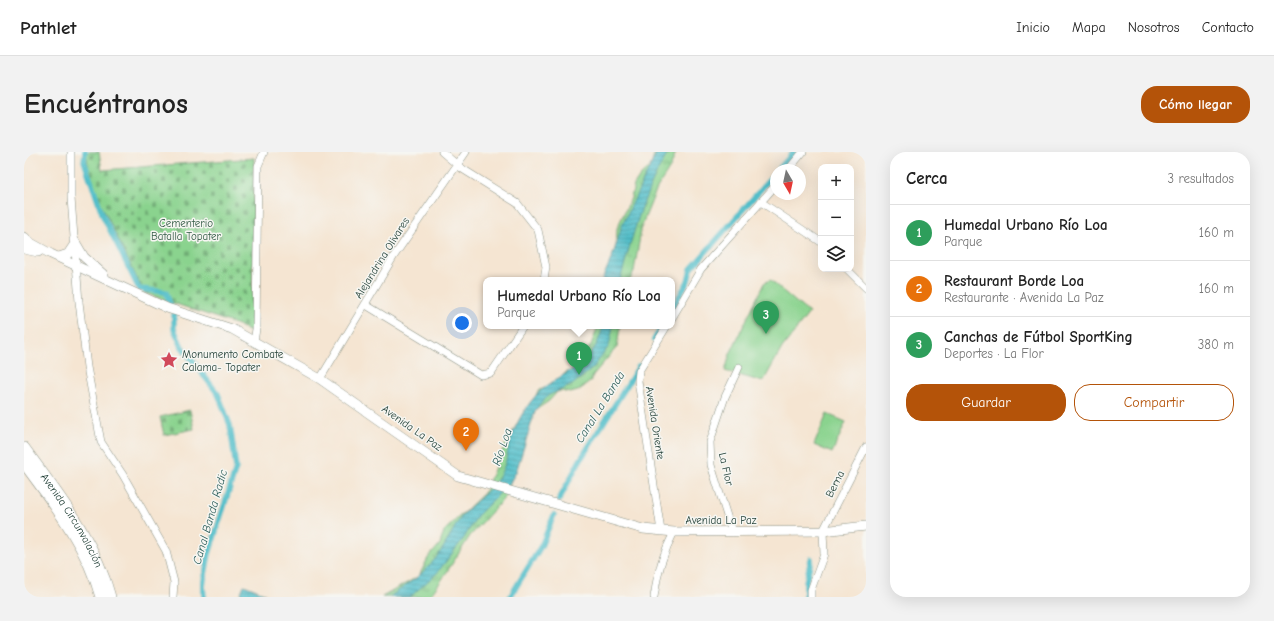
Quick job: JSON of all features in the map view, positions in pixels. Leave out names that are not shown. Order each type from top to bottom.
[{"type":"highway","points":[[24,241],[38,251]]},
{"type":"highway","name":"Avenida Circunvalación","points":[[24,448],[84,534],[99,565],[110,597]]},
{"type":"highway","name":"Avenida Circunvalación","points":[[24,463],[60,512],[77,539],[88,561],[101,597]]},
{"type":"main road","name":"Avenida La Paz","points":[[24,241],[59,257],[76,268]]},
{"type":"main road","points":[[59,257],[68,254],[74,243],[86,260],[112,282]]},
{"type":"main road","name":"Avenida La Paz","points":[[38,251],[112,282],[168,308],[232,329],[320,379],[458,476],[619,524],[661,531],[823,531],[866,526]]},
{"type":"street","points":[[71,152],[71,198],[76,268],[88,367],[100,442],[123,475],[166,551],[174,582],[173,597]]},
{"type":"street","points":[[254,342],[256,329],[258,166],[264,152]]},
{"type":"street","points":[[442,152],[457,164],[517,204],[538,230],[546,267],[544,277]]},
{"type":"street","name":"Alejandrina Olivares","points":[[320,379],[366,305],[394,256],[466,152]]},
{"type":"street","points":[[793,164],[803,152]]},
{"type":"street","points":[[675,313],[701,269],[770,192]]},
{"type":"street","points":[[761,202],[818,240]]},
{"type":"street","points":[[850,272],[866,288]]},
{"type":"street","points":[[366,305],[482,375],[491,373],[521,329]]},
{"type":"street","name":"Avenida Oriente","points":[[661,531],[638,381],[638,372],[665,329]]},
{"type":"street","name":"La Flor","points":[[732,532],[711,465],[710,442],[725,397],[740,367]]},
{"type":"street","name":"Berna","points":[[823,531],[866,448]]},
{"type":"street","points":[[811,597],[811,590],[824,554],[823,531]]},
{"type":"street","points":[[654,597],[656,581],[664,551],[674,532]]},
{"type":"green space","name":"Cementerio Batalla Topater","points":[[86,152],[99,152],[102,170],[254,158],[252,333],[238,325],[144,293],[91,183]]},
{"type":"green space","points":[[655,152],[676,152],[671,166],[657,188],[642,225],[634,271],[631,277],[606,277],[616,245],[617,228],[631,198],[634,185],[640,176],[651,166]]},
{"type":"green space","points":[[770,280],[809,313],[782,348],[763,382],[725,371],[730,354],[764,283]]},
{"type":"green space","points":[[597,329],[620,329],[617,347],[593,375],[591,381],[578,391],[570,393],[561,391],[557,392],[549,401],[528,415],[507,495],[470,536],[429,597],[382,597],[419,576],[428,558],[440,544],[444,531],[484,493],[501,453],[521,417],[535,401],[536,395],[540,390],[564,379],[564,374],[567,372],[574,372],[580,366],[581,360],[591,345]]},
{"type":"green space","points":[[190,410],[194,429],[164,435],[160,417]]},
{"type":"green space","points":[[827,414],[846,422],[832,453],[814,445]]},
{"type":"water","points":[[657,152],[669,152],[645,198],[621,277],[603,277],[614,252],[622,225]]},
{"type":"water","points":[[602,329],[612,329],[609,346],[593,368],[572,385],[549,395],[542,401],[535,412],[516,472],[509,484],[477,516],[464,538],[437,573],[410,597],[389,597],[418,577],[430,565],[444,546],[458,521],[465,512],[496,481],[505,463],[514,431],[532,400],[542,390],[574,369],[583,361],[591,353],[598,341]]},
{"type":"water","points":[[244,585],[264,593],[265,597],[239,597]]},
{"type":"waterway","name":"Canal Banda Radic","points":[[85,152],[84,161],[103,216],[139,289],[166,292],[170,304]]},
{"type":"waterway","name":"Canal La Banda","points":[[783,164],[794,152]]},
{"type":"waterway","name":"Canal La Banda","points":[[675,304],[688,281],[691,269],[770,179]]},
{"type":"waterway","name":"Canal Banda Radic","points":[[174,315],[174,329],[182,347],[218,394],[230,425],[236,468],[209,554],[203,585],[204,597]]},
{"type":"waterway","name":"Canal La Banda","points":[[654,340],[660,329]]},
{"type":"waterway","name":"Canal La Banda","points":[[559,500],[579,462],[639,366]]},
{"type":"waterway","points":[[510,597],[541,546],[554,515]]},
{"type":"waterway","points":[[806,597],[806,582],[811,559]]},
{"type":"place","name":"Canchas de Fútbol SportKing","points":[[766,334]]},
{"type":"place","name":"Monumento Combate Calama- Topater","points":[[169,360]]},
{"type":"place","name":"Humedal Urbano Río Loa","points":[[579,375]]},
{"type":"place","name":"Restaurant Borde Loa","points":[[466,451]]},
{"type":"water label","name":"Río Loa","points":[[502,447]]}]
